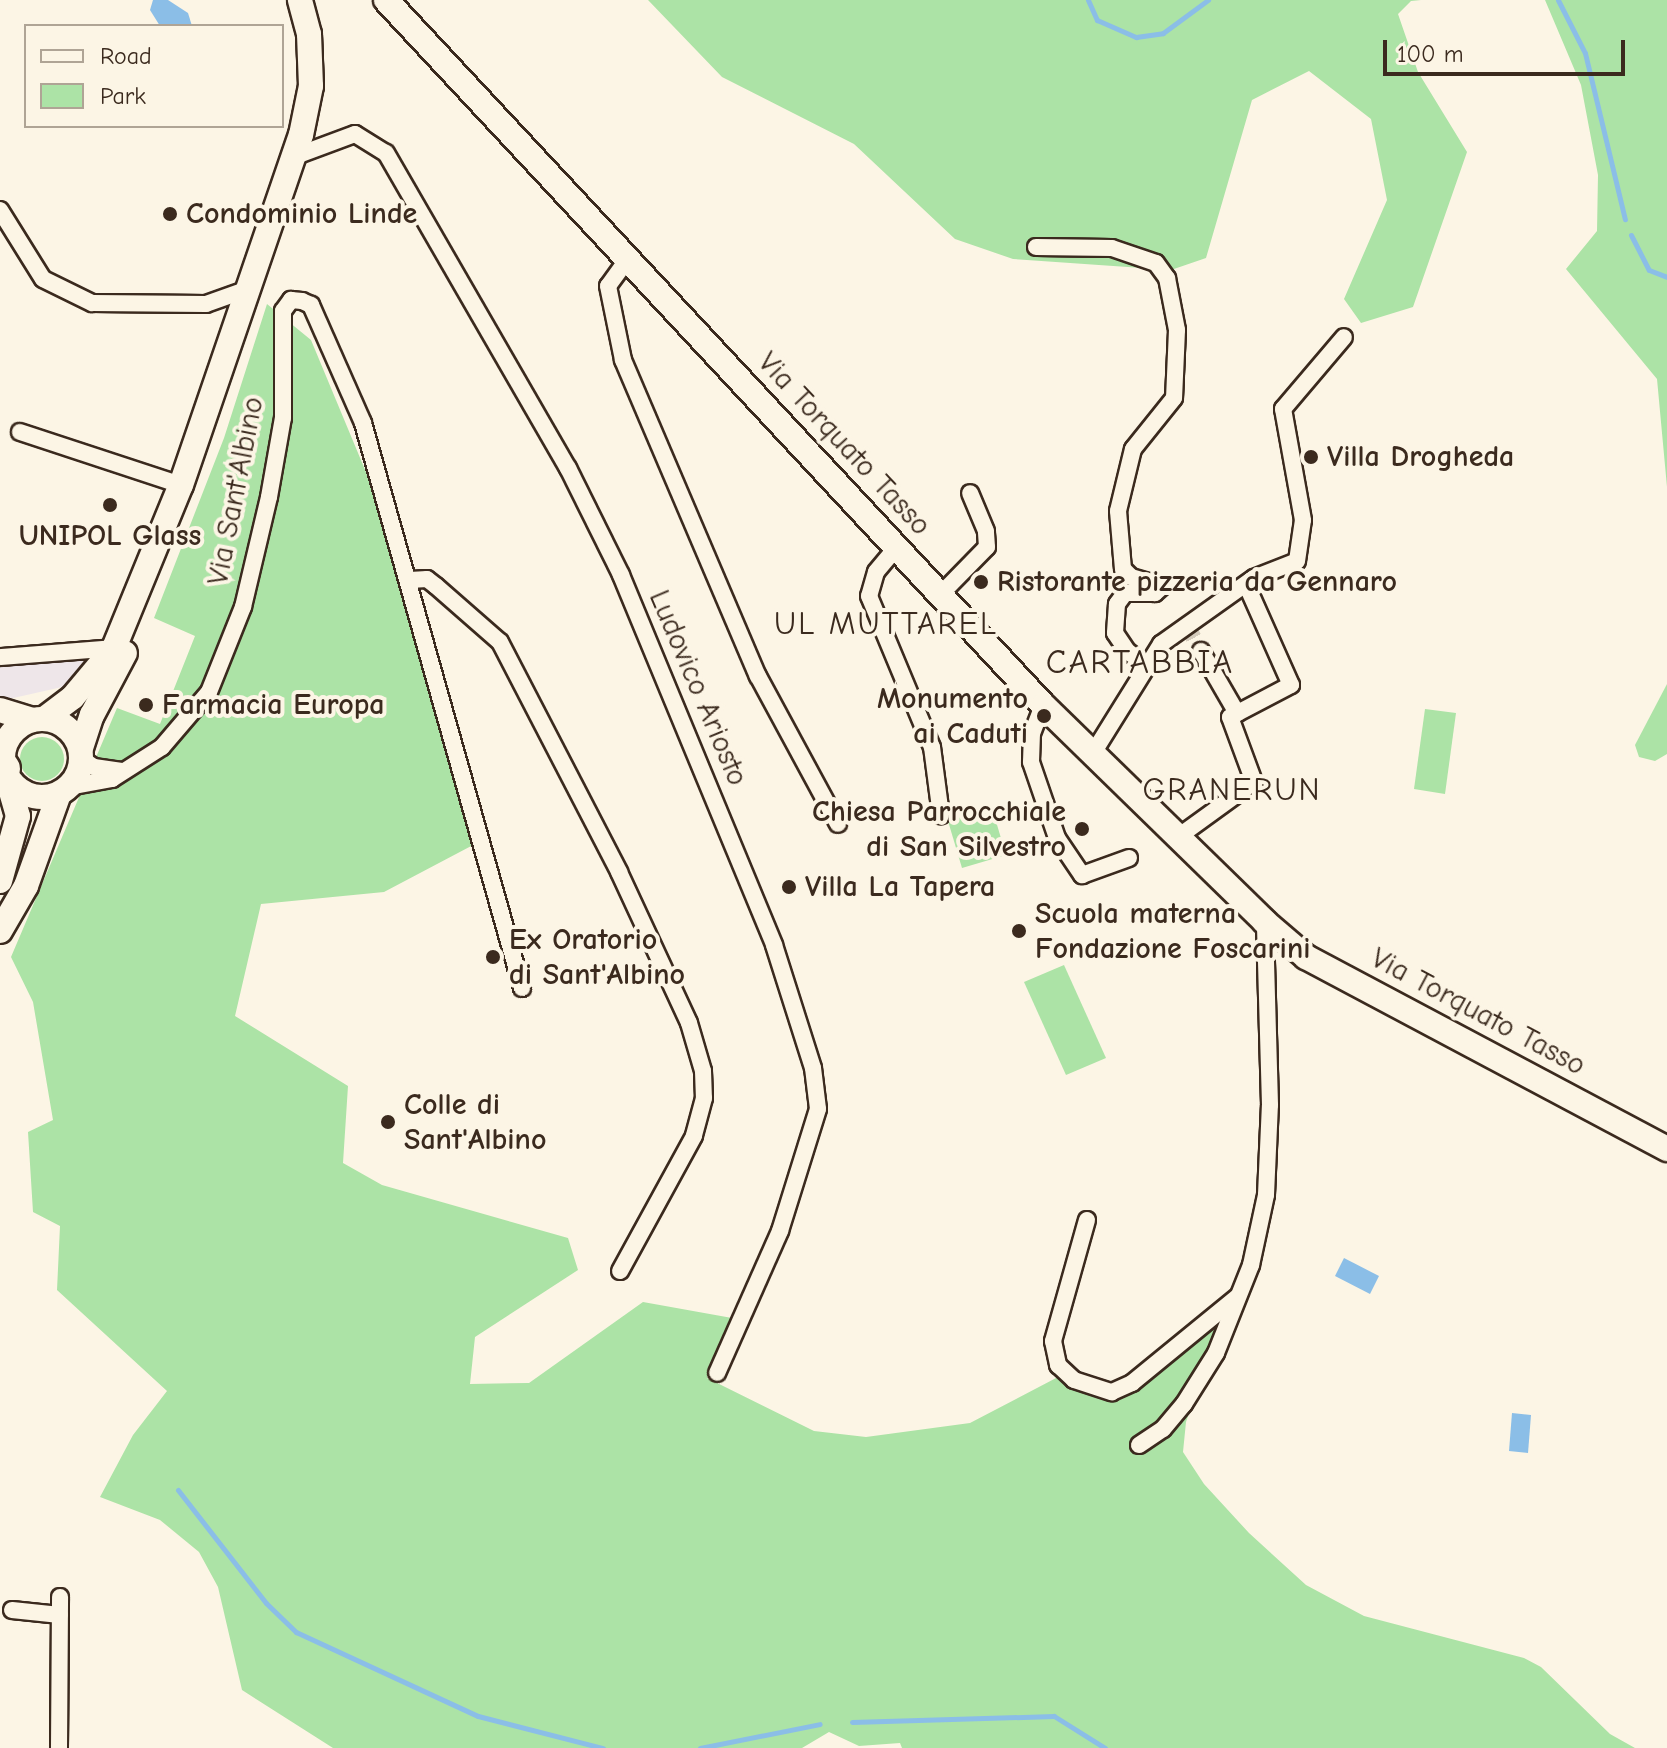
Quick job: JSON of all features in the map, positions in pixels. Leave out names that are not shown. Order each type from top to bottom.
[{"type":"street","points":[[0,931],[26,886],[151,592],[181,485],[245,290],[293,157],[311,86],[309,34],[300,0]]},
{"type":"street","name":"Via Torquato Tasso","points":[[386,0],[1043,705],[1095,750],[1265,922],[1306,957],[1667,1149]]},
{"type":"street","name":"Ludovico Ariosto","points":[[293,157],[355,134],[386,153],[568,468],[621,575],[774,945],[813,1068],[818,1109],[780,1231],[717,1373]]},
{"type":"street","points":[[0,210],[43,279],[92,303],[206,304],[245,290]]},
{"type":"street","points":[[1036,247],[1112,248],[1156,263],[1167,278],[1177,330],[1174,398],[1133,449],[1118,511],[1123,569],[1131,577],[1163,586],[1155,593],[1125,593],[1117,604],[1115,633],[1127,651],[1146,665]]},
{"type":"street","points":[[627,260],[608,286],[623,360],[758,676],[838,824]]},
{"type":"street","name":"Via Sant'Albino","points":[[64,791],[95,785],[122,771],[181,730],[209,692],[243,607],[283,418],[281,326],[291,300],[311,305],[363,423],[410,580],[522,988]]},
{"type":"street","points":[[1095,750],[1146,665],[1184,626],[1247,586],[1297,561],[1303,520],[1283,409],[1344,337]]},
{"type":"street","points":[[20,432],[181,485]]},
{"type":"street","points":[[3,758],[38,719],[98,671],[114,648],[181,485]]},
{"type":"street","points":[[940,595],[987,547],[986,531],[970,493]]},
{"type":"street","points":[[896,548],[876,572],[869,596],[932,747],[941,815]]},
{"type":"street","points":[[410,580],[427,579],[500,642],[619,872],[689,1023],[703,1071],[704,1098],[694,1136],[620,1271]]},
{"type":"street","points":[[1178,837],[1254,782],[1229,723],[1237,713],[1291,685],[1247,586]]},
{"type":"street","points":[[0,657],[114,648]]},
{"type":"street","points":[[76,649],[91,658],[98,671]]},
{"type":"street","points":[[1201,651],[1237,713]]},
{"type":"street","points":[[1043,705],[1032,733],[1031,762],[1057,838],[1082,875],[1129,858]]},
{"type":"street","points":[[0,710],[67,728],[81,754],[102,770],[122,771]]},
{"type":"street","points":[[3,758],[25,794],[64,791]]},
{"type":"street","points":[[0,881],[18,816],[3,758]]},
{"type":"street","points":[[1139,1445],[1163,1429],[1184,1404],[1216,1353],[1251,1265],[1266,1195],[1270,1105],[1265,922]]},
{"type":"street","points":[[1087,1220],[1053,1341],[1058,1365],[1074,1380],[1112,1392],[1132,1383],[1238,1296]]},
{"type":"street","points":[[59,1748],[60,1597]]},
{"type":"street","points":[[12,1610],[60,1615]]},
{"type":"shaded area","points":[[101,645],[71,685],[0,701],[0,657]]},
{"type":"green space","points":[[648,0],[1421,0],[1411,1],[1398,14],[1418,72],[1467,152],[1413,307],[1361,323],[1344,299],[1387,200],[1371,119],[1309,71],[1252,100],[1206,258],[1171,270],[1013,259],[955,239],[854,144],[722,77]]},
{"type":"green space","points":[[1545,0],[1667,0],[1667,487],[1657,379],[1566,269],[1597,231],[1598,175],[1581,85]]},
{"type":"green space","points":[[267,304],[311,340],[373,489],[475,844],[384,892],[261,904],[235,1016],[348,1086],[343,1163],[382,1185],[568,1238],[578,1270],[475,1337],[470,1384],[529,1383],[643,1302],[732,1318],[707,1378],[814,1431],[866,1437],[970,1423],[1058,1377],[1093,1397],[1112,1398],[1138,1389],[1212,1329],[1217,1331],[1186,1422],[1183,1452],[1204,1484],[1249,1533],[1306,1585],[1364,1616],[1524,1658],[1541,1667],[1610,1734],[1635,1748],[902,1748],[900,1743],[859,1746],[829,1732],[802,1748],[333,1748],[242,1690],[218,1587],[199,1552],[160,1520],[100,1497],[133,1435],[167,1391],[57,1290],[60,1226],[33,1212],[28,1132],[53,1120],[33,1002],[11,957],[117,708],[160,724],[195,636],[154,618],[224,438]]},
{"type":"green space","points":[[1667,684],[1667,754],[1655,761],[1639,757],[1635,745]]},
{"type":"green space","points":[[1425,709],[1456,713],[1445,794],[1414,789]]},
{"type":"green space","points":[[42,737],[58,743],[64,759],[58,775],[42,781],[26,775],[20,759],[26,743]]},
{"type":"green space","points":[[992,808],[1006,855],[962,868],[948,821]]},
{"type":"green space","points":[[1064,965],[1106,1058],[1066,1075],[1024,982]]},
{"type":"water","points":[[153,0],[168,0],[188,13],[191,24],[159,24],[150,10]]},
{"type":"water","points":[[1344,1258],[1379,1276],[1370,1294],[1335,1276]]},
{"type":"water","points":[[1512,1413],[1531,1415],[1528,1453],[1509,1451]]},
{"type":"waterway","points":[[1088,0],[1097,20],[1136,37],[1163,33],[1208,0]]},
{"type":"waterway","points":[[1558,0],[1585,53],[1625,219]]},
{"type":"waterway","points":[[1631,235],[1649,270],[1667,277]]},
{"type":"waterway","points":[[178,1490],[266,1603],[296,1632],[478,1716],[603,1748]]},
{"type":"waterway","points":[[852,1722],[1054,1716],[1105,1748]]},
{"type":"waterway","points":[[700,1748],[820,1724]]},
{"type":"tunnel","points":[[1186,624],[1201,651]]},
{"type":"place","name":"Condominio Linde","points":[[170,214]]},
{"type":"place","name":"Villa Drogheda","points":[[1311,457]]},
{"type":"place","name":"UNIPOL Glass","points":[[110,505]]},
{"type":"place","name":"Ristorante pizzeria da Gennaro","points":[[981,582]]},
{"type":"place","name":"Farmacia Europa","points":[[146,705]]},
{"type":"place","name":"Monumento ai Caduti","points":[[1044,716]]},
{"type":"place","name":"Chiesa Parrocchiale di San Silvestro","points":[[1082,829]]},
{"type":"place","name":"Villa La Tapera","points":[[789,887]]},
{"type":"place","name":"Scuola materna Fondazione Foscarini","points":[[1019,931]]},
{"type":"place","name":"Ex Oratorio di Sant'Albino","points":[[493,957]]},
{"type":"place","name":"Colle di Sant'Albino","points":[[388,1122]]},
{"type":"district","name":"UL MUTTAREL","points":[[886,624]]},
{"type":"district","name":"CARTABBIA","points":[[1140,663]]},
{"type":"district","name":"GRANERUN","points":[[1232,790]]}]
